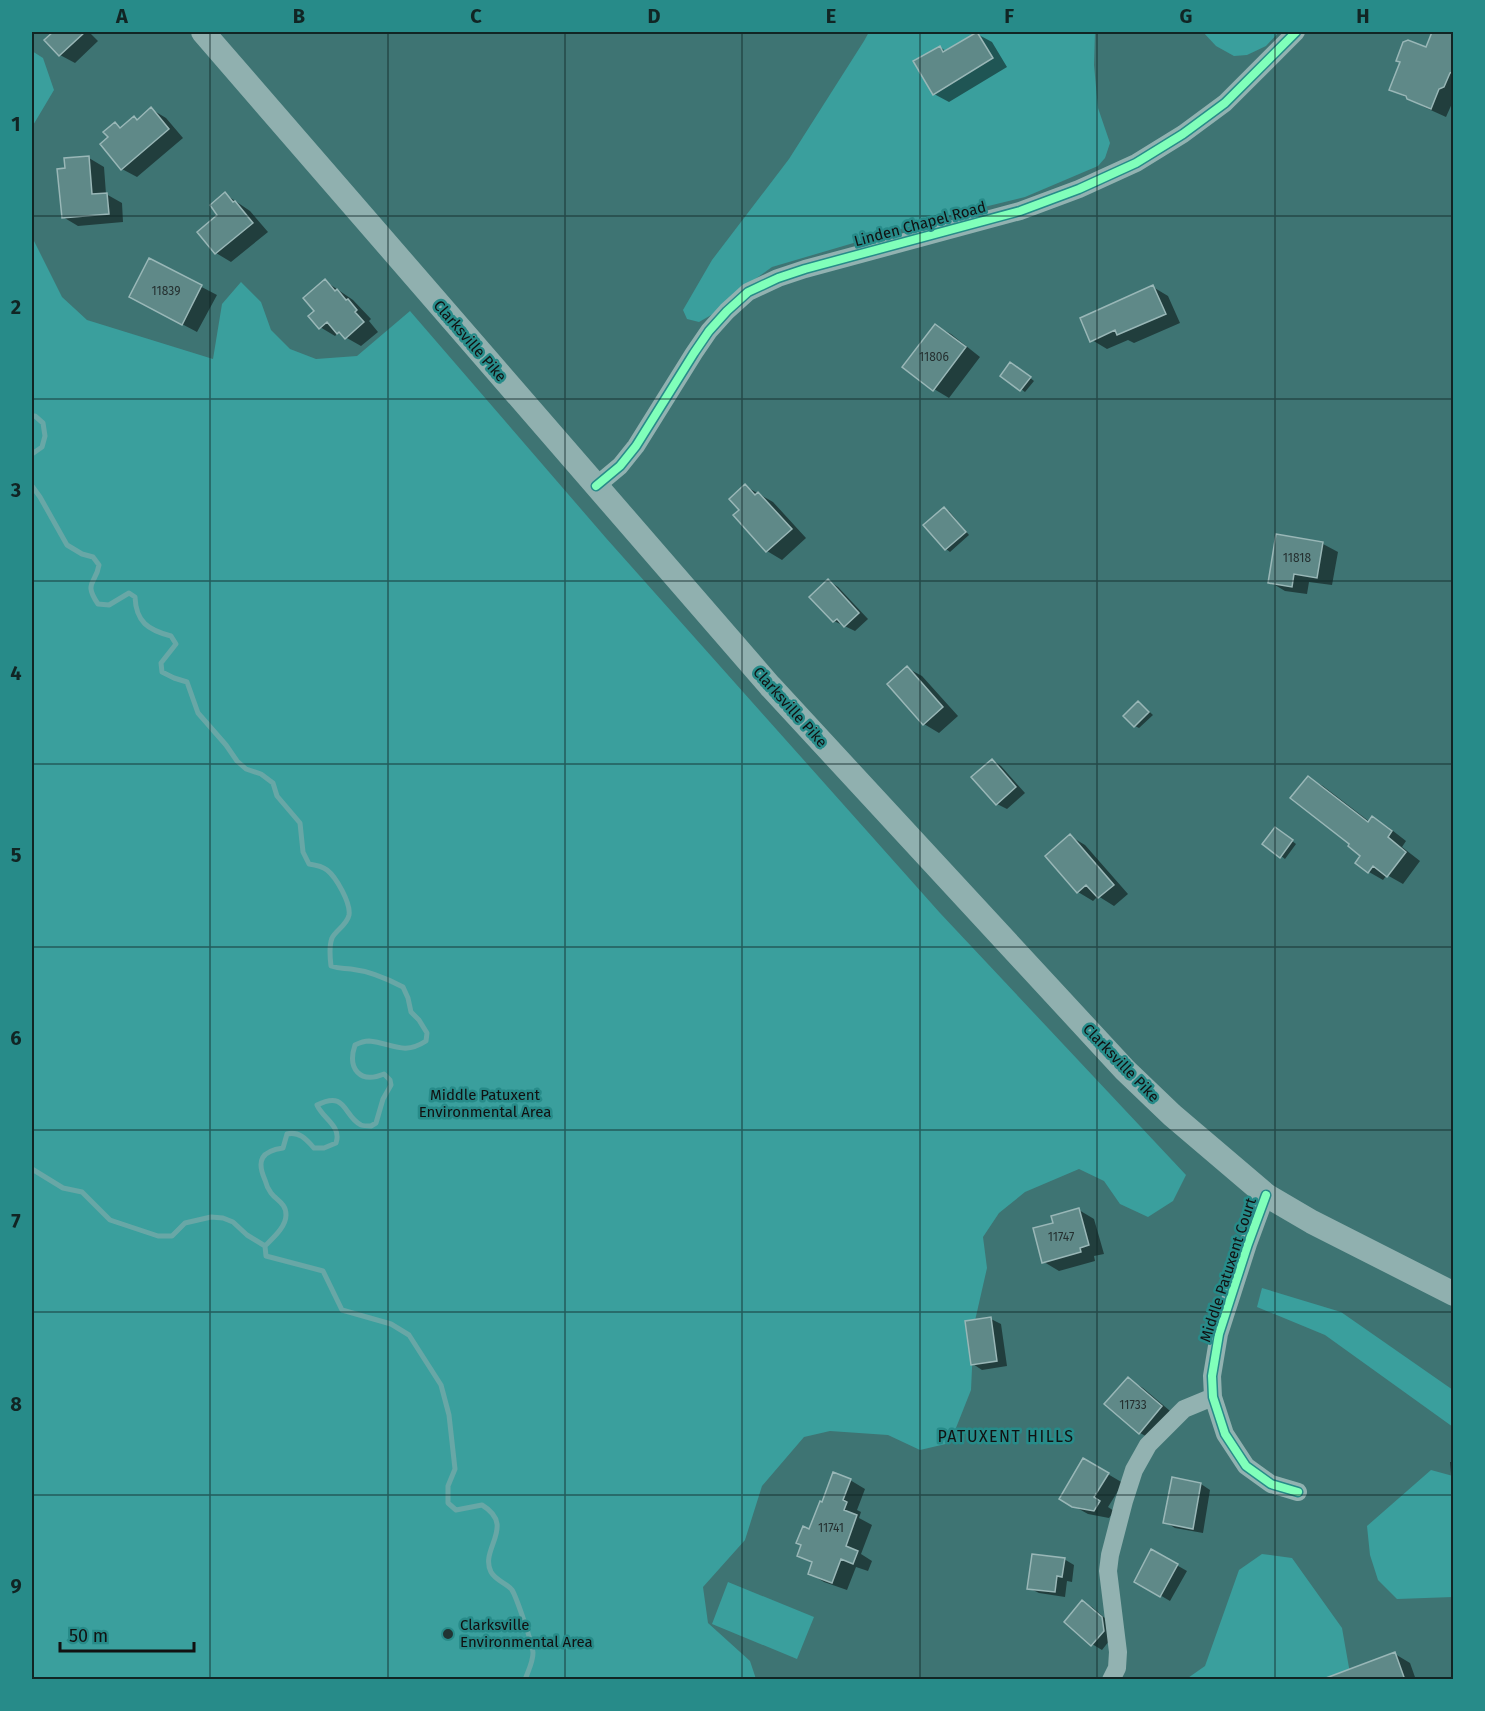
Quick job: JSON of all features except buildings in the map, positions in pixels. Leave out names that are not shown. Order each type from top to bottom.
[{"type":"main road","name":"Clarksville Pike","points":[[203,32],[770,686],[1125,1070],[1172,1115],[1266,1195],[1312,1222],[1454,1294]]},
{"type":"street","name":"Linden Chapel Road","points":[[596,486],[620,466],[636,446],[709,331],[748,292],[805,269],[1020,211],[1079,189],[1136,163],[1183,134],[1225,103],[1296,32]]},
{"type":"street","name":"Middle Patuxent Court","points":[[1266,1195],[1219,1334],[1212,1376],[1213,1397],[1225,1434],[1246,1466],[1271,1484],[1298,1492]]},
{"type":"street","points":[[1111,1680],[1117,1668],[1118,1652],[1108,1571],[1110,1554],[1134,1470],[1148,1446],[1184,1409],[1213,1397]]},
{"type":"green space","points":[[869,32],[1095,32],[1094,65],[1098,108],[1110,143],[1105,158],[1098,166],[1025,197],[935,219],[772,267],[733,295],[713,314],[699,322],[687,319],[683,310],[712,260],[789,159]]},
{"type":"green space","points":[[1203,32],[1279,32],[1266,46],[1247,55],[1234,56],[1216,46]]},
{"type":"green space","points":[[32,51],[43,58],[54,90],[32,127]]},
{"type":"green space","name":"Middle Patuxent Environmental Area","points":[[32,237],[62,297],[87,320],[213,359],[222,304],[241,282],[261,302],[271,330],[290,349],[316,359],[357,356],[410,311],[606,538],[940,913],[1186,1175],[1173,1201],[1148,1217],[1120,1204],[1104,1181],[1079,1169],[1025,1192],[999,1213],[983,1237],[987,1268],[974,1325],[971,1390],[950,1443],[920,1450],[888,1435],[830,1431],[804,1437],[762,1486],[745,1540],[703,1587],[708,1623],[750,1661],[756,1679],[32,1679]]},
{"type":"green space","points":[[1262,1288],[1341,1312],[1453,1390],[1453,1427],[1325,1335],[1257,1307]]},
{"type":"green space","points":[[1431,1470],[1453,1476],[1453,1597],[1397,1599],[1378,1580],[1370,1555],[1367,1526]]},
{"type":"green space","points":[[1262,1554],[1292,1558],[1342,1628],[1351,1679],[1185,1680],[1205,1666],[1239,1570]]},
{"type":"green space","points":[[728,1582],[814,1617],[797,1659],[712,1624]]},
{"type":"waterway","points":[[32,416],[43,423],[45,436],[42,447],[32,454]]},
{"type":"waterway","points":[[32,486],[67,545],[82,554],[93,557],[99,565],[91,587],[98,604],[109,605],[129,593],[135,597],[138,613],[145,624],[171,636],[176,644],[161,663],[162,672],[187,682],[198,713],[237,761],[246,769],[261,774],[273,783],[277,796],[300,823],[303,852],[309,864],[319,866],[331,873],[338,884],[348,904],[349,915],[332,938],[331,966],[371,973],[403,987],[411,1012],[427,1033],[426,1041],[411,1048],[369,1041],[355,1045],[353,1061],[358,1072],[368,1077],[384,1074],[390,1080],[391,1085],[383,1099],[376,1123],[371,1126],[361,1125],[339,1102],[327,1101],[317,1105],[334,1127],[336,1143],[324,1148],[314,1148],[299,1135],[291,1133],[287,1134],[283,1148],[270,1151],[263,1158],[261,1167],[267,1185],[286,1211],[281,1228],[265,1246],[266,1256],[323,1271],[342,1310],[391,1324],[409,1335],[441,1385],[449,1415],[455,1469],[448,1486],[448,1503],[456,1510],[482,1505],[492,1513],[496,1521],[497,1529],[489,1555],[489,1563],[493,1575],[512,1590],[527,1631],[533,1653],[525,1680]]},
{"type":"waterway","points":[[32,1169],[63,1188],[82,1192],[110,1220],[158,1236],[172,1236],[185,1223],[211,1217],[223,1218],[233,1222],[247,1235],[265,1246]]},
{"type":"cycle path","points":[[596,486],[620,466],[636,446],[709,331],[748,292],[805,269],[1020,211],[1079,189],[1136,163],[1183,134],[1225,103],[1296,32]]},
{"type":"cycle path","points":[[1266,1195],[1219,1334],[1212,1376],[1213,1397],[1225,1434],[1246,1466],[1271,1484],[1298,1492]]},
{"type":"place","name":"Clarksville Environmental Area","points":[[448,1634]]},
{"type":"district","name":"PATUXENT HILLS","points":[[1006,1436]]}]
